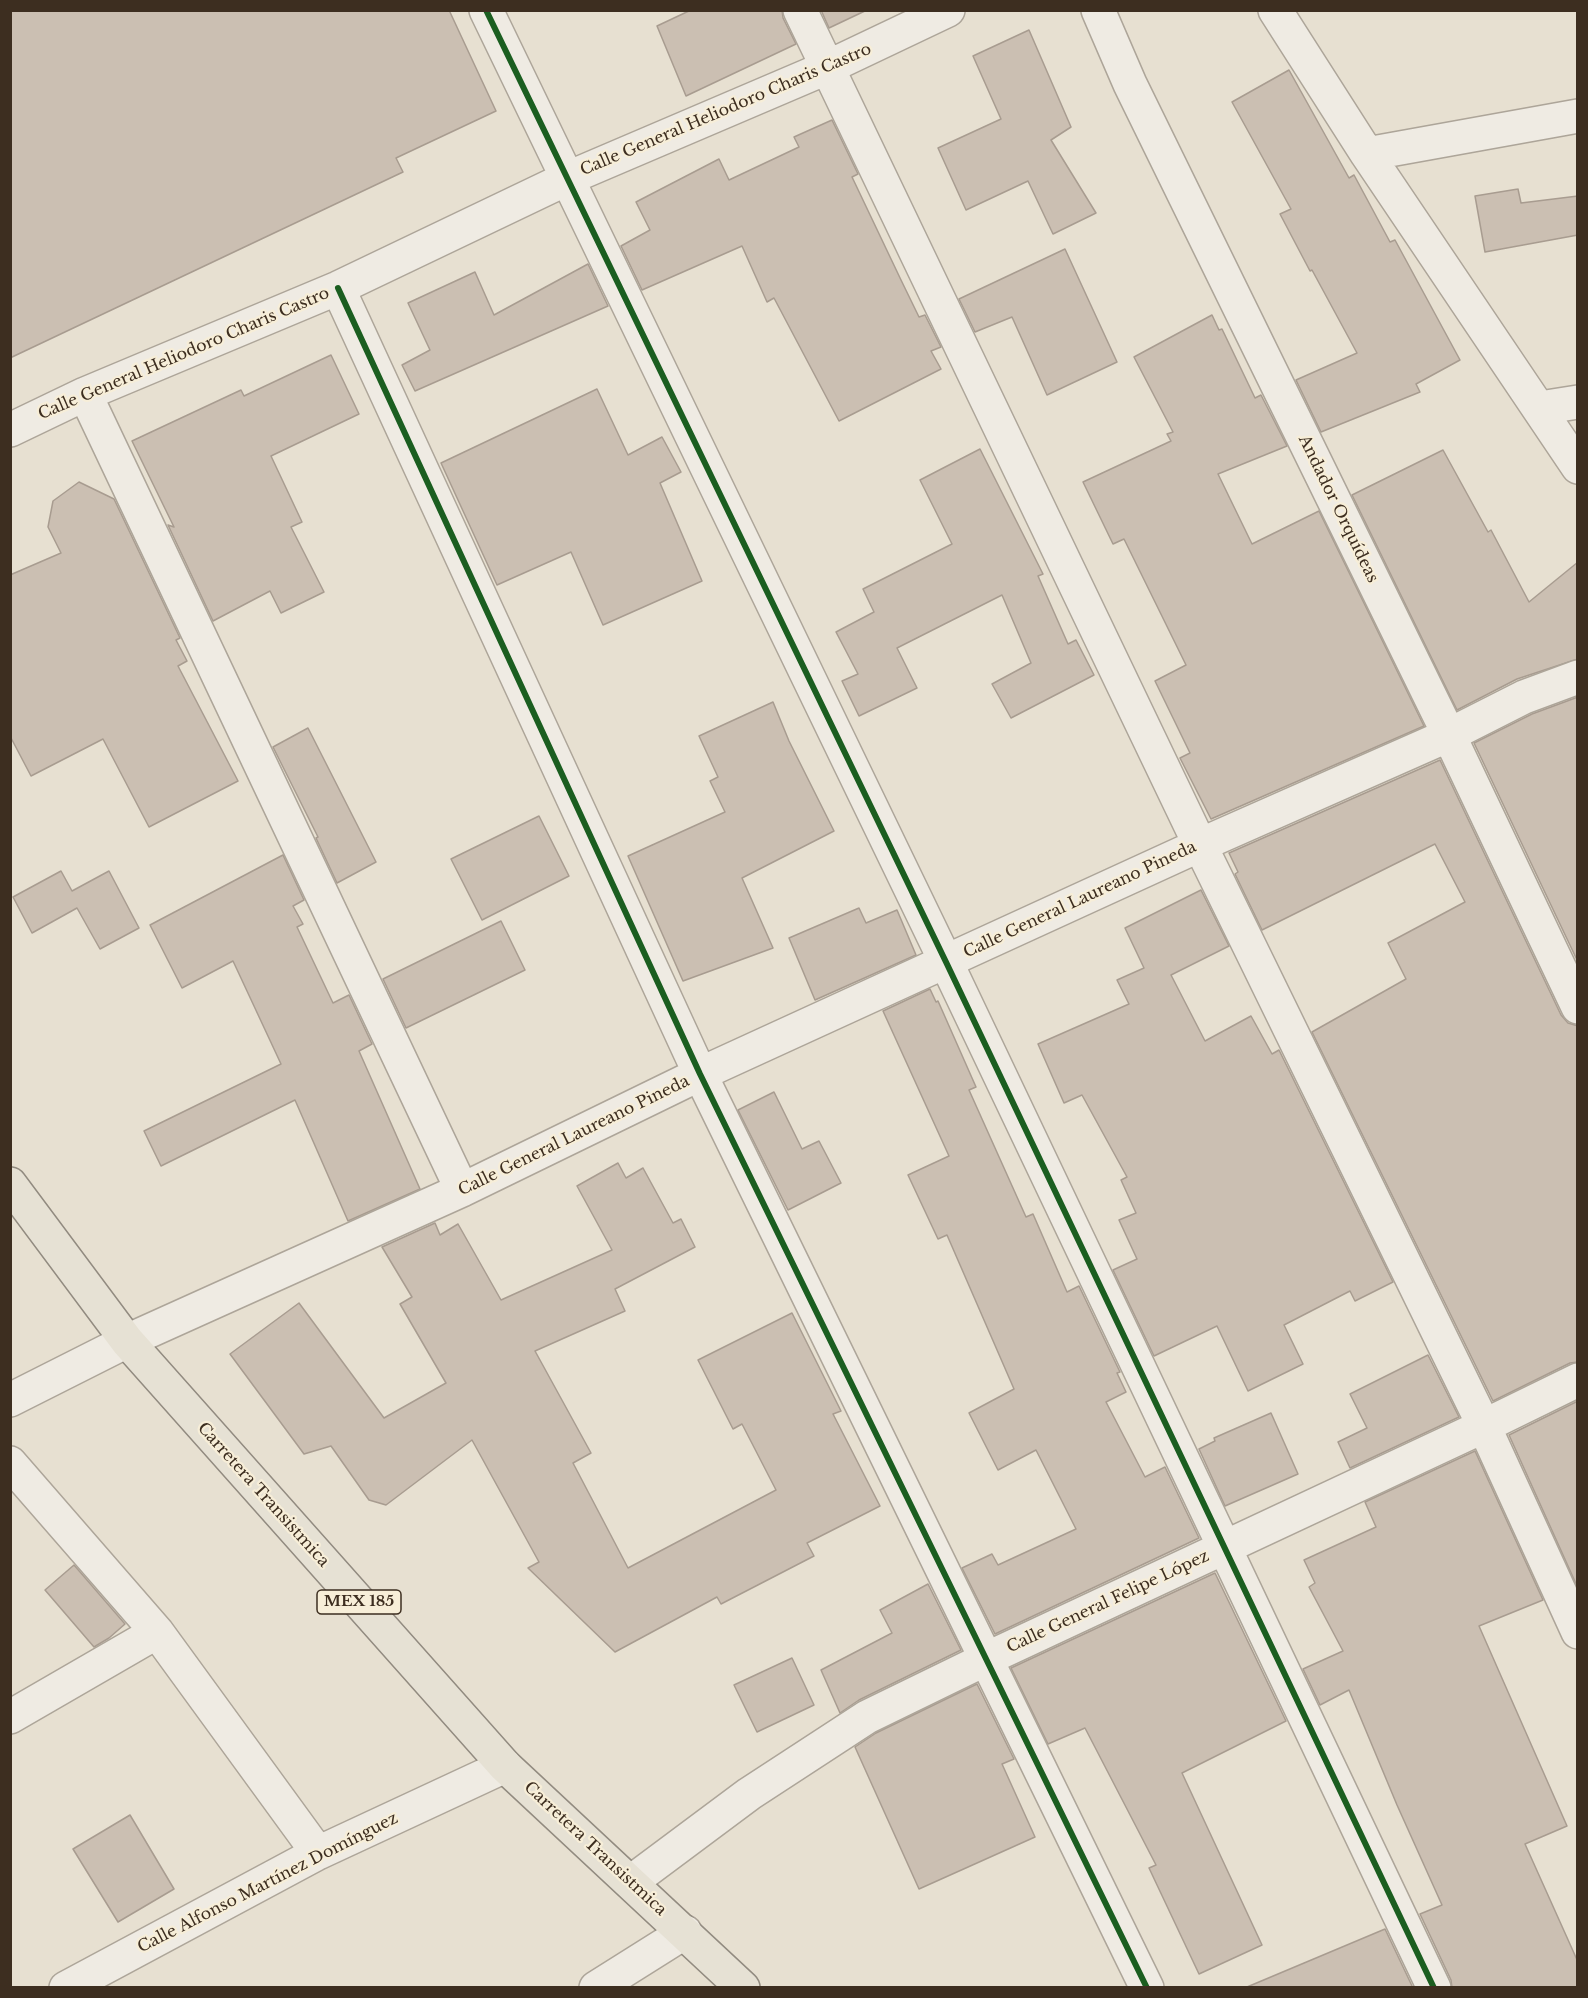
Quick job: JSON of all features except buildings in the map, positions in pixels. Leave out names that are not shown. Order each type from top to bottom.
[{"type":"main road","name":"Carretera Transistmica","points":[[10,1184],[127,1341],[505,1766],[743,1988]]},
{"type":"street","points":[[486,10],[946,962],[1434,1988]]},
{"type":"street","points":[[800,10],[1200,844],[1485,1426],[1578,1632]]},
{"type":"street","name":"Calle General Heliodoro Charis Castro","points":[[10,430],[85,394],[338,288],[566,179],[826,68],[948,10]]},
{"type":"street","name":"Andador Orquídeas","points":[[1098,10],[1135,94],[1449,735],[1578,1007]]},
{"type":"street","points":[[1275,10],[1367,154],[1578,467]]},
{"type":"street","points":[[1367,154],[1578,116]]},
{"type":"street","points":[[338,288],[700,1074],[1147,1988]]},
{"type":"street","points":[[85,394],[462,1190]]},
{"type":"street","points":[[1540,408],[1578,402]]},
{"type":"street","name":"Calle General Laureano Pineda","points":[[10,1400],[127,1341],[462,1190],[700,1074],[1200,844],[1449,735],[1524,698],[1578,677]]},
{"type":"street","name":"Calle General Felipe López","points":[[631,1882],[749,1794],[867,1718],[986,1659],[1485,1426],[1578,1380]]},
{"type":"street","points":[[10,1463],[157,1632],[318,1853]]},
{"type":"street","points":[[10,1717],[157,1632]]},
{"type":"street","name":"Calle Alfonso Martínez Domínguez","points":[[66,1988],[318,1853],[505,1766]]},
{"type":"street","points":[[596,1988],[684,1932]]},
{"type":"cycle path","points":[[486,10],[946,962],[1434,1988]]},
{"type":"cycle path","points":[[338,288],[700,1074],[1147,1988]]}]
